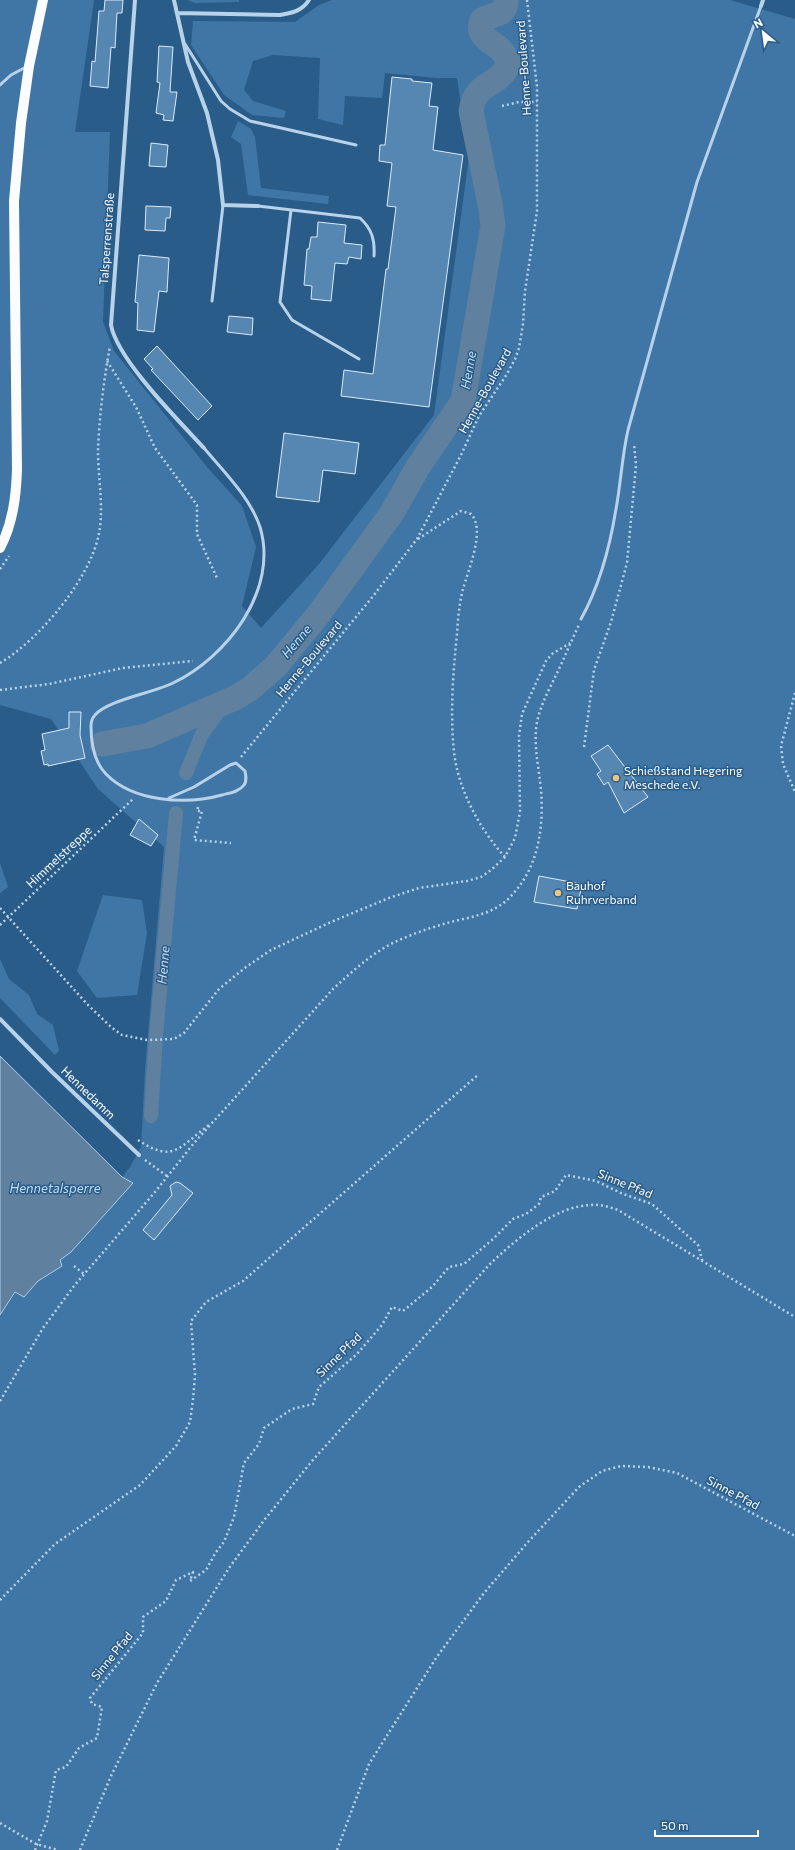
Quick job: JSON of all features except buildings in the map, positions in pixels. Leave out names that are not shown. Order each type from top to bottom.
[{"type":"main road","points":[[0,548],[9,529],[16,493],[14,201],[21,122],[29,66],[43,0]]},
{"type":"street","name":"Talsperrenstraße","points":[[136,0],[111,314],[112,332],[121,350],[138,373],[204,448]]},
{"type":"street","points":[[174,0],[188,62],[207,113],[218,160],[222,205],[258,206]]},
{"type":"street","points":[[177,13],[280,15],[296,12],[306,5],[308,0]]},
{"type":"street","points":[[761,6],[763,0]]},
{"type":"street","name":"Hennedamm","points":[[0,1019],[52,1072],[139,1155]]},
{"type":"lane","points":[[582,619],[591,601],[604,562],[617,507],[621,468],[628,430],[692,196],[761,6]]},
{"type":"lane","points":[[183,40],[221,101],[236,114],[250,121],[356,145]]},
{"type":"lane","points":[[0,85],[11,75],[29,66]]},
{"type":"lane","points":[[212,301],[222,205]]},
{"type":"lane","points":[[258,206],[360,218],[372,231],[374,256]]},
{"type":"lane","points":[[291,210],[280,302],[292,320],[359,359]]},
{"type":"lane","points":[[169,798],[198,785],[223,768],[236,763],[243,768],[246,774],[246,779],[240,788],[230,793],[198,800],[180,801],[169,798],[144,796],[124,788],[106,774],[96,759],[91,729],[92,717],[100,711],[124,700],[171,684],[201,664],[221,647],[237,629],[249,611],[261,577],[263,552],[260,527],[242,495],[204,448]]},
{"type":"path","name":"Henne-Boulevard","points":[[236,763],[374,595],[417,539],[461,455],[479,416],[507,374],[519,348],[537,211],[534,60],[526,0]]},
{"type":"path","points":[[502,106],[520,102],[536,102]]},
{"type":"path","points":[[0,663],[15,653],[41,629],[70,593],[93,556],[101,521],[98,450],[107,360],[112,332]]},
{"type":"path","points":[[107,360],[136,407],[155,448],[197,505],[197,534],[217,578]]},
{"type":"path","points":[[584,747],[594,670],[611,622],[627,563],[636,465]]},
{"type":"path","points":[[417,539],[460,511],[471,514],[477,525],[477,538],[462,591],[455,648],[451,695],[454,753],[459,776],[480,825],[505,857]]},
{"type":"path","points":[[0,569],[10,554]]},
{"type":"path","points":[[0,1401],[43,1328],[84,1274],[214,1121],[333,989],[358,966],[376,953],[404,938],[446,924],[487,913],[498,907],[510,897],[522,882],[535,857],[540,834],[541,791],[535,738],[537,721],[543,703],[582,619]]},
{"type":"path","points":[[0,908],[111,1027],[122,1035],[146,1040],[174,1039],[184,1033],[219,989],[246,967],[272,950],[331,922],[388,898],[419,888],[467,881],[481,877],[505,857],[515,838],[520,812],[519,736],[522,714],[546,661],[552,654],[570,643]]},
{"type":"path","points":[[0,690],[55,682],[124,668],[192,660],[201,664]]},
{"type":"path","points":[[795,693],[781,746],[783,764],[795,792]]},
{"type":"path","points":[[198,800],[197,811],[202,811],[194,840],[231,843]]},
{"type":"path","name":"Himmelstreppe","points":[[0,925],[130,802]]},
{"type":"path","points":[[0,1600],[55,1544],[140,1485],[176,1446],[190,1422],[195,1375],[191,1321],[198,1311],[216,1295],[243,1281],[479,1074]]},
{"type":"path","points":[[119,1136],[130,1136],[155,1150],[169,1152],[186,1144],[214,1121]]},
{"type":"path","points":[[139,1155],[166,1176]]},
{"type":"path","name":"Sinne Pfad","points":[[34,1850],[47,1821],[56,1770],[66,1767],[79,1748],[97,1738],[102,1707],[92,1704],[90,1698],[143,1633],[143,1617],[166,1601],[176,1580],[193,1572],[190,1581],[206,1570],[216,1552],[224,1542],[234,1517],[244,1463],[259,1444],[264,1428],[292,1409],[313,1404],[319,1387],[357,1354],[382,1325],[392,1307],[403,1311],[432,1286],[449,1267],[464,1264],[493,1239],[512,1219],[526,1214],[539,1204],[541,1197],[555,1191],[566,1175],[596,1181],[623,1194],[652,1204],[698,1246],[703,1263]]},
{"type":"path","points":[[80,1850],[111,1776],[157,1683],[229,1568],[265,1519],[312,1461],[489,1265],[511,1245],[537,1226],[573,1208],[589,1204],[602,1205],[618,1210],[703,1263],[795,1317]]},
{"type":"path","points":[[74,1266],[84,1274]]},
{"type":"path","name":"Sinne Pfad","points":[[337,1850],[369,1764],[436,1658],[484,1594],[514,1558],[578,1487],[602,1471],[621,1466],[648,1467],[677,1473],[795,1536]]},
{"type":"path","points":[[0,1822],[36,1844],[58,1850]]},
{"type":"shaded area","points":[[0,0],[94,0],[75,132],[110,132],[103,322],[114,351],[207,467],[242,506],[256,547],[242,606],[261,628],[319,564],[434,415],[469,157],[457,78],[436,78],[385,73],[382,98],[345,96],[343,125],[318,119],[320,58],[273,55],[253,61],[244,90],[253,101],[286,111],[284,118],[252,115],[224,95],[191,45],[193,21],[295,22],[319,5],[332,0],[730,0],[795,19],[795,1850],[0,1850],[0,1315],[16,1292],[24,1297],[38,1281],[62,1266],[59,1260],[71,1252],[132,1183],[122,1177],[130,1167],[141,1147],[145,1070],[164,847],[98,789],[51,719],[0,705]]},
{"type":"shaded area","points":[[187,0],[239,0],[239,2],[195,3]]},
{"type":"shaded area","points":[[238,121],[251,129],[255,137],[261,188],[329,196],[328,204],[248,195],[241,144],[231,137]]},
{"type":"shaded area","points":[[0,863],[8,887],[0,893]]},
{"type":"shaded area","points":[[103,895],[142,900],[147,933],[137,995],[97,998],[77,971]]},
{"type":"shaded area","points":[[0,959],[9,979],[29,995],[37,1014],[53,1025],[59,1051],[55,1055],[0,998]]},
{"type":"water","name":"Hennetalsperre","points":[[0,1056],[122,1177],[133,1183],[71,1252],[60,1260],[62,1266],[38,1281],[24,1297],[15,1292],[0,1315]]},
{"type":"waterway","name":"Henne","points":[[102,744],[147,736],[237,697],[251,688],[276,666],[318,615],[392,513],[418,467],[463,401],[493,226],[491,209],[471,111],[473,101],[478,94],[483,88],[500,76],[509,62],[505,55],[482,34],[481,30],[482,20],[501,12],[506,5],[506,0]]},
{"type":"waterway","name":"Henne","points":[[186,773],[202,734],[225,703]]},
{"type":"waterway","name":"Henne","points":[[151,1116],[156,1036],[176,813]]},
{"type":"place","name":"Schießstand Hegering Meschede e.V.","points":[[616,778]]},
{"type":"place","name":"Bauhof Ruhrverband","points":[[558,893]]}]
